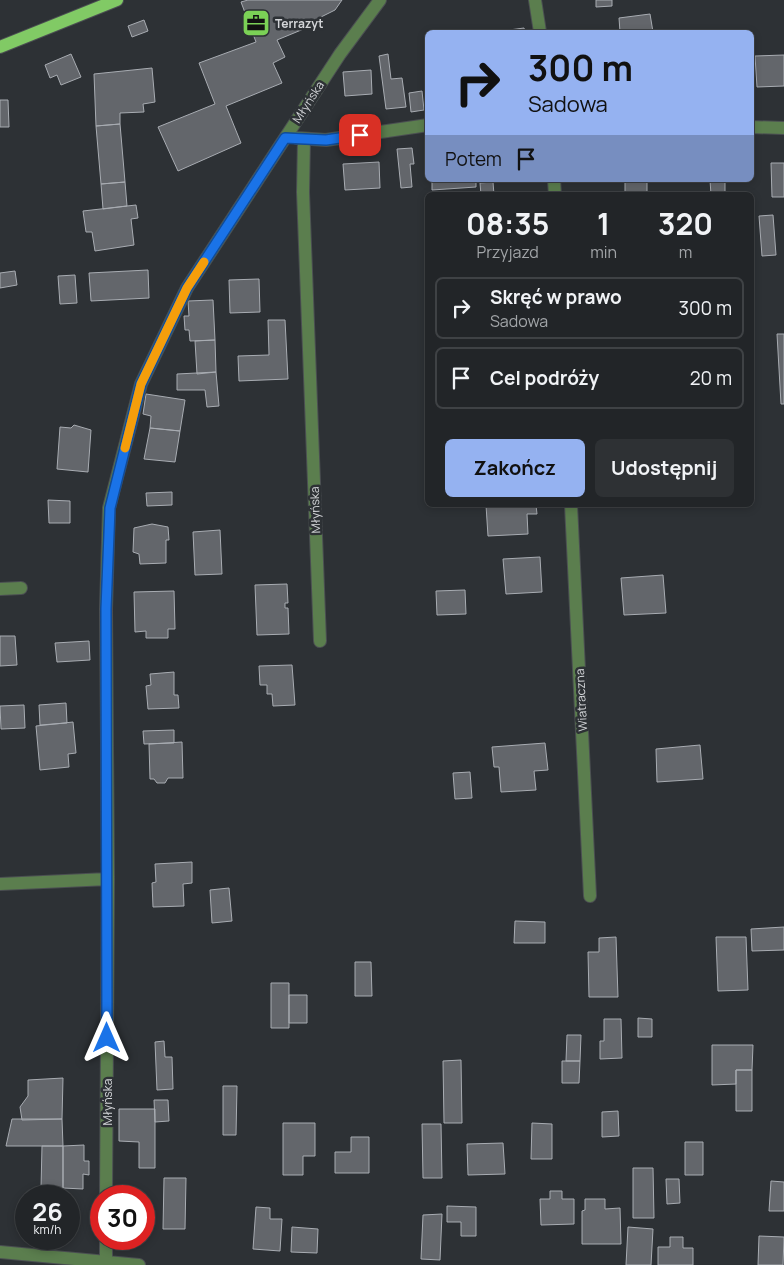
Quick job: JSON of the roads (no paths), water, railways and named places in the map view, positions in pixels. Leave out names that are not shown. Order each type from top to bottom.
[{"type":"main road","points":[[0,47],[117,0]]},
{"type":"street","name":"Młyńska","points":[[106,1185],[108,879],[106,609],[110,508],[145,376],[187,288],[340,54],[380,0]]},
{"type":"street","points":[[535,0],[540,30]]},
{"type":"street","points":[[285,138],[326,140],[425,125]]},
{"type":"street","points":[[754,127],[784,128]]},
{"type":"street","name":"Młyńska","points":[[304,139],[303,192],[320,641]]},
{"type":"street","name":"Wiatraczna","points":[[571,507],[590,896]]},
{"type":"street","points":[[0,588],[21,588]]},
{"type":"street","points":[[0,884],[108,879]]},
{"type":"street","points":[[106,1250],[106,1262]]},
{"type":"street","points":[[0,1252],[139,1265]]},
{"type":"place","name":"Terrazyt","points":[[256,23]]}]
